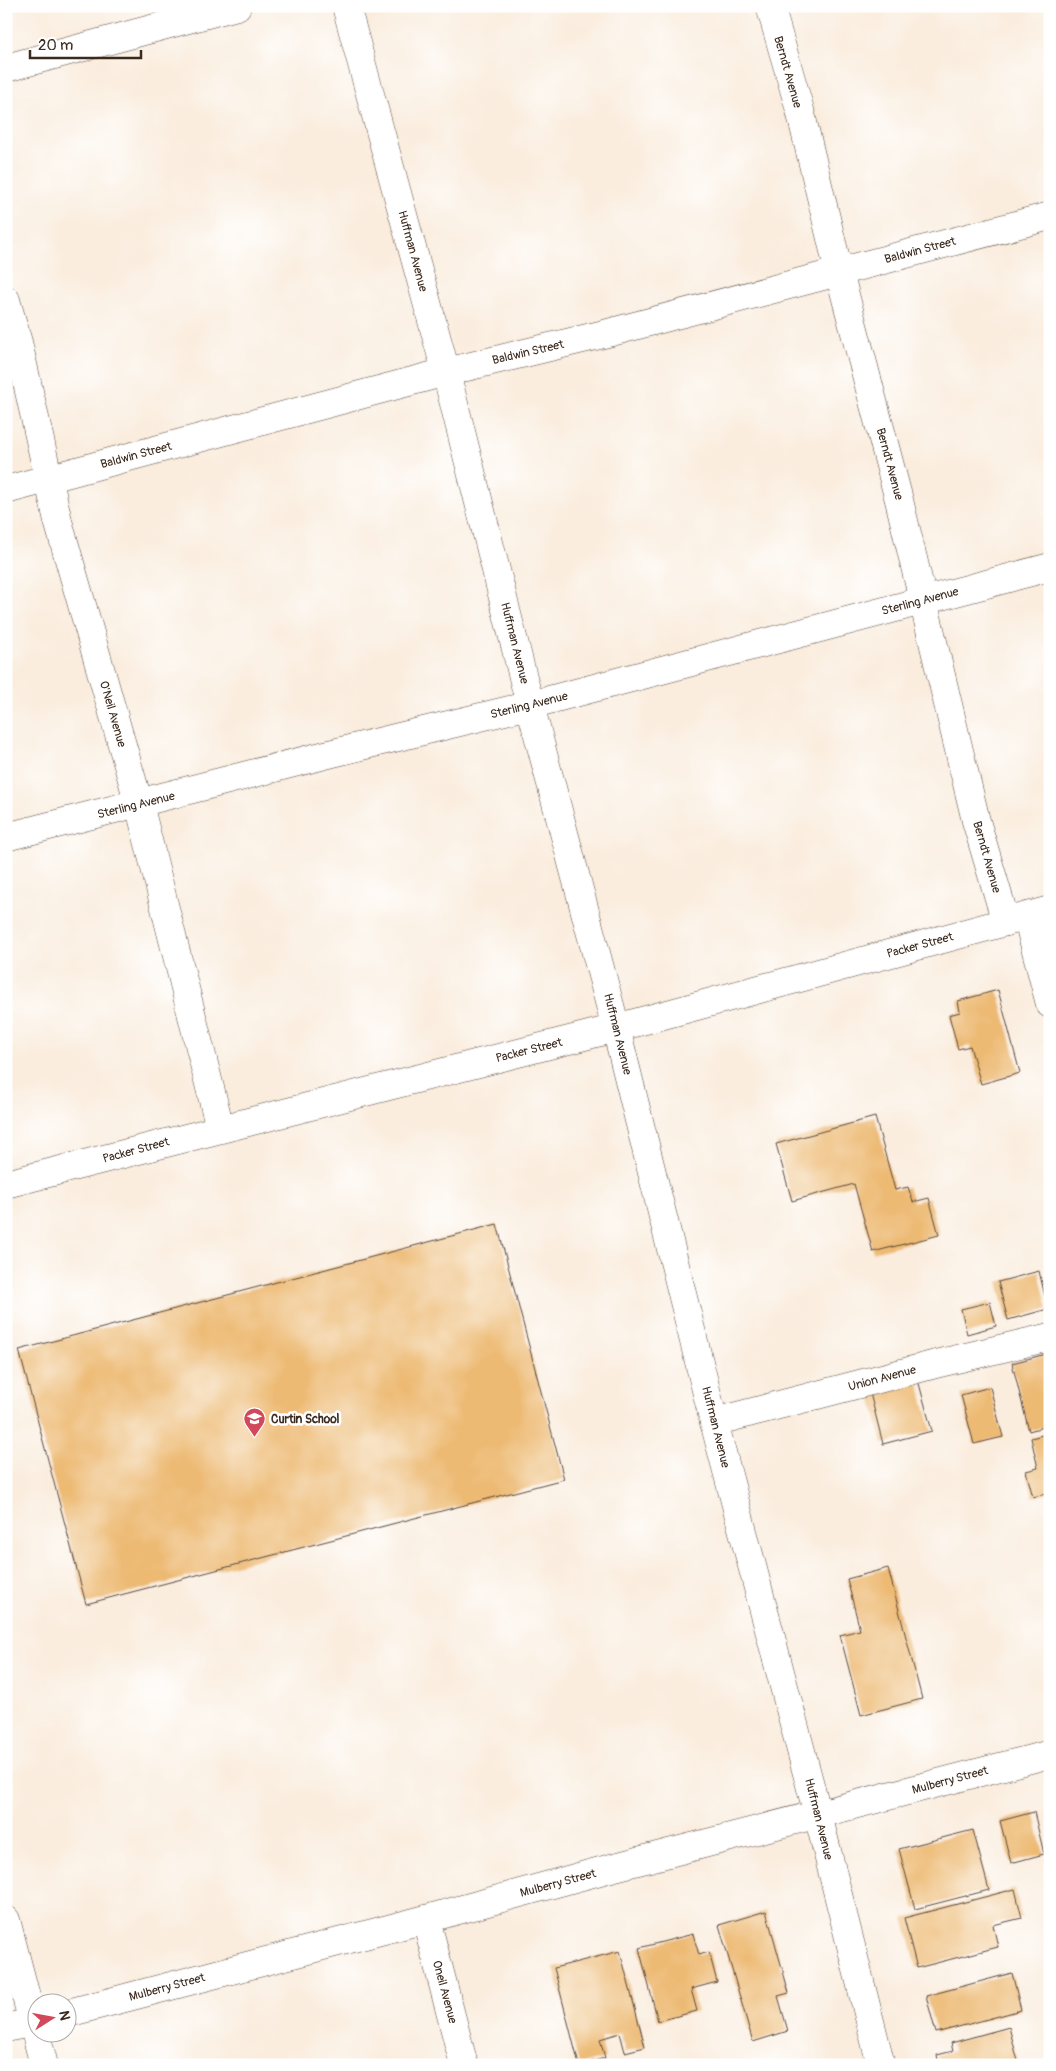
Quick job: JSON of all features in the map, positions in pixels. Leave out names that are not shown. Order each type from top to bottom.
[{"type":"street","points":[[6,68],[237,6]]},
{"type":"street","name":"Huffman Avenue","points":[[346,6],[446,372],[530,705],[616,1028],[714,1422],[882,2065]]},
{"type":"street","name":"Berndt Avenue","points":[[770,6],[800,110],[838,272],[924,600],[976,821],[1028,916]]},
{"type":"street","name":"Baldwin Street","points":[[6,490],[446,372],[608,333],[1050,216]]},
{"type":"street","name":"O'Neil Avenue","points":[[6,300],[18,342],[48,479],[139,804],[220,1128]]},
{"type":"street","name":"Sterling Avenue","points":[[6,837],[333,753],[530,705],[1050,567]]},
{"type":"street","points":[[1028,916],[1050,1004]]},
{"type":"street","name":"Packer Street","points":[[6,1184],[616,1028],[1028,916]]},
{"type":"street","name":"Union Avenue","points":[[714,1422],[936,1364],[1050,1337]]},
{"type":"street","name":"Mulberry Street","points":[[78,2010],[426,1919],[611,1868],[1050,1754]]},
{"type":"street","name":"Oneil Avenue","points":[[426,1919],[464,2065]]},
{"type":"street","points":[[6,1920],[28,1997]]},
{"type":"street","points":[[6,2028],[28,2023]]},
{"type":"street","points":[[40,2044],[44,2065]]},
{"type":"building","points":[[998,990],[1020,1073],[981,1084],[970,1046],[958,1049],[949,1015],[960,1012],[958,1001]]},
{"type":"building","points":[[875,1117],[895,1190],[908,1187],[913,1202],[929,1198],[939,1235],[873,1252],[854,1184],[792,1201],[776,1144]]},
{"type":"building","points":[[497,1224],[564,1479],[86,1604],[19,1350]]},
{"type":"building","points":[[1039,1271],[1048,1309],[1008,1320],[998,1282]]},
{"type":"building","points":[[990,1302],[996,1326],[967,1334],[961,1309]]},
{"type":"building","points":[[1050,1353],[1050,1425],[1029,1431],[1012,1363]]},
{"type":"building","points":[[918,1380],[932,1431],[883,1444],[870,1393]]},
{"type":"building","points":[[990,1387],[1003,1437],[974,1444],[961,1395]]},
{"type":"building","points":[[1050,1433],[1050,1493],[1033,1497],[1026,1471],[1038,1468],[1031,1438]]},
{"type":"building","points":[[888,1568],[922,1699],[861,1715],[840,1635],[860,1630],[847,1579]]},
{"type":"building","points":[[1034,1812],[1044,1854],[1011,1863],[1000,1821]]},
{"type":"building","points":[[973,1830],[989,1890],[915,1909],[899,1849]]},
{"type":"building","points":[[1015,1889],[1022,1918],[993,1925],[998,1947],[917,1968],[904,1918]]},
{"type":"building","points":[[766,1911],[789,1993],[778,1996],[788,2031],[753,2042],[719,1925]]},
{"type":"building","points":[[693,1934],[699,1955],[709,1952],[717,1982],[691,1989],[697,2011],[658,2021],[639,1948]]},
{"type":"building","points":[[620,1951],[645,2047],[625,2052],[620,2033],[600,2039],[605,2058],[579,2065],[554,1968]]},
{"type":"building","points":[[1012,1973],[1021,2010],[936,2033],[926,1996]]},
{"type":"building","points":[[1009,2027],[1019,2065],[939,2065],[937,2055],[953,2051],[951,2043]]},
{"type":"place","name":"Curtin School","points":[[255,1438]]}]
